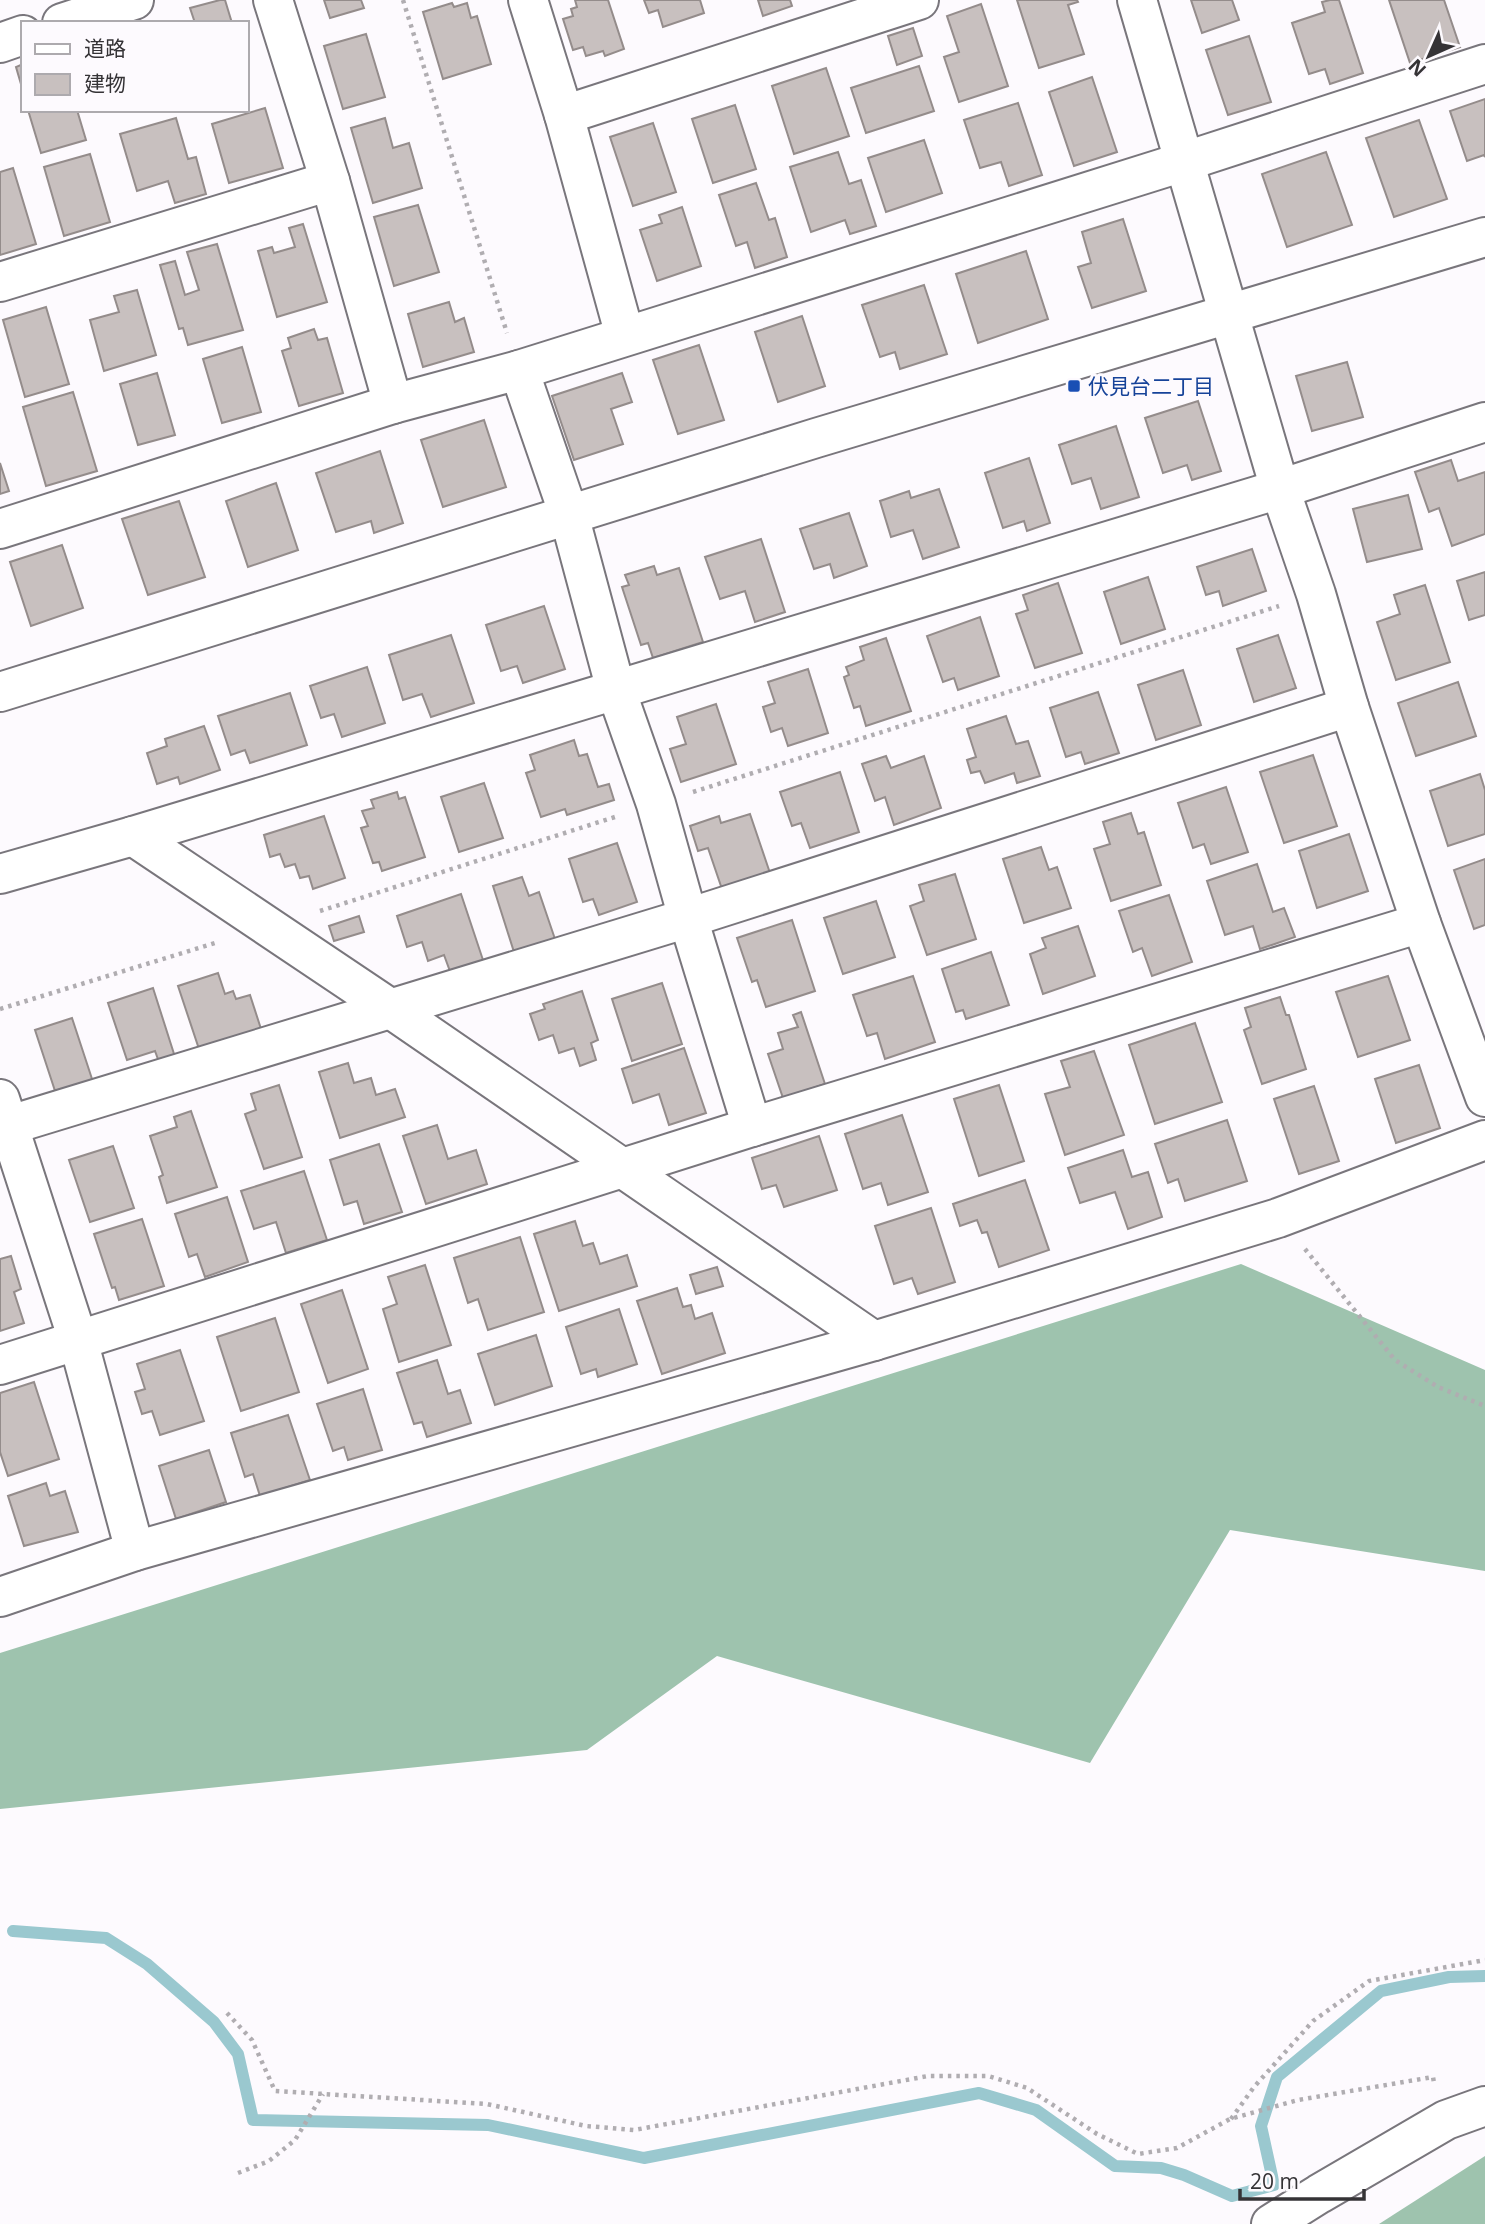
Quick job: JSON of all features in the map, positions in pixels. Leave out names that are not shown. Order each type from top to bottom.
[{"type":"street","points":[[68,21],[134,0]]},
{"type":"street","points":[[273,0],[330,181],[393,404]]},
{"type":"street","points":[[528,0],[564,115],[625,336]]},
{"type":"street","points":[[564,115],[919,0]]},
{"type":"street","points":[[1137,0],[1280,489],[1316,594],[1349,707],[1421,923],[1485,1097]]},
{"type":"street","points":[[0,43],[21,36]]},
{"type":"street","points":[[0,529],[393,404],[519,370],[1183,162],[1485,64]]},
{"type":"street","points":[[0,282],[330,181]]},
{"type":"street","points":[[0,692],[569,515],[1485,237]]},
{"type":"street","points":[[519,370],[569,515],[616,690],[656,804],[752,1126]]},
{"type":"street","points":[[0,873],[133,836],[1280,489],[1485,422]]},
{"type":"street","points":[[135,1552],[78,1340],[3,1118],[391,1009],[688,918],[1349,707]]},
{"type":"street","points":[[133,836],[391,1009],[874,1341]]},
{"type":"street","points":[[0,1365],[752,1126],[1421,923]]},
{"type":"street","points":[[0,1597],[135,1552],[874,1341],[1278,1218],[1485,1140]]},
{"type":"street","points":[[1271,2224],[1446,2120],[1485,2106]]},
{"type":"path","points":[[403,0],[519,370]]},
{"type":"path","points":[[1278,1218],[1323,1269],[1395,1360],[1438,1387],[1485,1406]]},
{"type":"path","points":[[1230,2119],[1254,2087],[1312,2021],[1369,1981],[1485,1960]]},
{"type":"path","points":[[227,2013],[251,2040],[275,2091],[487,2104],[586,2126],[634,2130],[928,2076],[988,2076],[1027,2088],[1097,2134],[1138,2154],[1177,2148],[1230,2119],[1298,2100],[1433,2077],[1446,2120]]},
{"type":"path","points":[[238,2173],[269,2161],[295,2140],[323,2094]]},
{"type":"green space","points":[[1241,1264],[1485,1370],[1485,1571],[1230,1530],[1090,1763],[717,1656],[587,1750],[0,1809],[0,1653]]},
{"type":"green space","points":[[1485,2156],[1485,2224],[1379,2224]]},
{"type":"building","points":[[225,0],[231,21],[194,21],[190,8]]},
{"type":"building","points":[[324,0],[361,0],[364,8],[330,18]]},
{"type":"building","points":[[575,0],[608,0],[624,49],[605,56],[603,51],[586,56],[583,47],[573,50],[563,19],[573,16],[571,9],[577,7]]},
{"type":"building","points":[[644,0],[700,0],[704,13],[663,27],[658,10],[649,13]]},
{"type":"building","points":[[758,0],[790,0],[792,6],[763,16]]},
{"type":"building","points":[[1017,0],[1077,0],[1078,2],[1068,5],[1084,54],[1039,68]]},
{"type":"building","points":[[1191,0],[1232,0],[1239,20],[1202,33]]},
{"type":"building","points":[[1339,0],[1363,73],[1330,84],[1325,69],[1309,74],[1292,23],[1325,12],[1322,2]]},
{"type":"building","points":[[1389,0],[1444,0],[1460,47],[1410,63]]},
{"type":"building","points":[[452,3],[454,7],[467,3],[471,18],[477,16],[491,64],[443,79],[423,12]]},
{"type":"building","points":[[981,4],[1008,86],[959,102],[944,57],[959,52],[947,16]]},
{"type":"building","points":[[913,28],[922,56],[897,65],[888,36]]},
{"type":"building","points":[[366,34],[385,97],[343,109],[324,46]]},
{"type":"building","points":[[1249,36],[1271,102],[1228,115],[1206,50]]},
{"type":"building","points":[[21,65],[21,84],[16,67]]},
{"type":"building","points":[[919,66],[934,111],[866,133],[851,88]]},
{"type":"building","points":[[826,68],[849,136],[794,154],[772,86]]},
{"type":"building","points":[[1092,77],[1117,152],[1074,166],[1049,92]]},
{"type":"building","points":[[1485,99],[1485,157],[1484,155],[1467,161],[1450,111]]},
{"type":"building","points":[[1018,103],[1042,175],[1009,186],[1001,162],[980,168],[964,120]]},
{"type":"building","points":[[735,105],[756,169],[713,183],[692,119]]},
{"type":"building","points":[[265,108],[283,168],[229,183],[212,124]]},
{"type":"building","points":[[29,112],[78,112],[86,140],[41,153]]},
{"type":"building","points":[[176,118],[188,159],[196,157],[206,194],[175,203],[168,181],[137,191],[120,134]]},
{"type":"building","points":[[385,118],[393,148],[409,143],[422,188],[373,203],[351,128]]},
{"type":"building","points":[[1419,120],[1447,199],[1394,217],[1366,138]]},
{"type":"building","points":[[653,123],[676,192],[633,206],[610,137]]},
{"type":"building","points":[[924,140],[942,193],[886,212],[868,158]]},
{"type":"building","points":[[838,152],[849,184],[861,180],[876,226],[850,234],[845,220],[811,232],[790,167]]},
{"type":"building","points":[[1326,152],[1352,225],[1287,247],[1262,174]]},
{"type":"building","points":[[90,154],[110,222],[64,236],[44,167]]},
{"type":"building","points":[[13,168],[36,244],[0,255],[0,172]]},
{"type":"building","points":[[756,183],[769,220],[775,218],[787,257],[755,268],[747,242],[736,246],[719,195]]},
{"type":"building","points":[[418,205],[439,272],[394,286],[374,217]]},
{"type":"building","points":[[682,207],[701,266],[657,281],[640,230],[662,223],[659,215]]},
{"type":"building","points":[[1123,219],[1146,291],[1092,308],[1078,267],[1091,263],[1082,232]]},
{"type":"building","points":[[303,224],[327,302],[277,317],[258,251],[272,247],[274,253],[295,247],[289,228]]},
{"type":"building","points":[[217,244],[243,330],[188,345],[183,328],[179,329],[160,265],[175,261],[185,295],[199,290],[187,252]]},
{"type":"building","points":[[1026,251],[1048,319],[978,343],[956,274]]},
{"type":"building","points":[[924,285],[947,354],[900,369],[895,352],[880,357],[862,305]]},
{"type":"building","points":[[137,290],[156,355],[104,371],[90,320],[119,312],[114,296]]},
{"type":"building","points":[[449,302],[455,322],[464,318],[474,352],[423,367],[408,314]]},
{"type":"building","points":[[46,307],[69,384],[25,397],[3,320]]},
{"type":"building","points":[[802,316],[825,386],[778,402],[755,332]]},
{"type":"building","points":[[314,329],[318,340],[327,338],[343,393],[299,406],[282,351],[291,348],[288,338]]},
{"type":"building","points":[[699,345],[724,420],[678,434],[653,360]]},
{"type":"building","points":[[242,347],[261,412],[222,423],[203,359]]},
{"type":"building","points":[[1347,362],[1363,417],[1312,431],[1296,376]]},
{"type":"building","points":[[157,373],[175,435],[138,445],[120,384]]},
{"type":"building","points":[[622,373],[632,402],[611,409],[623,444],[574,460],[552,396]]},
{"type":"building","points":[[73,392],[97,471],[46,486],[23,407]]},
{"type":"building","points":[[1198,401],[1221,471],[1192,480],[1187,465],[1163,473],[1145,418]]},
{"type":"building","points":[[484,420],[506,487],[443,507],[421,440]]},
{"type":"building","points":[[1116,426],[1139,497],[1101,509],[1091,478],[1072,484],[1059,445]]},
{"type":"building","points":[[380,451],[403,523],[374,533],[371,521],[336,532],[316,473]]},
{"type":"building","points":[[1029,458],[1050,523],[1027,531],[1024,521],[1003,528],[985,473]]},
{"type":"building","points":[[1451,460],[1458,481],[1485,472],[1485,534],[1452,546],[1439,508],[1429,512],[1415,472]]},
{"type":"building","points":[[0,463],[9,491],[0,494]]},
{"type":"building","points":[[276,483],[298,550],[248,567],[226,501]]},
{"type":"building","points":[[939,489],[959,547],[923,559],[913,530],[891,537],[880,501],[909,491],[911,498]]},
{"type":"building","points":[[1408,495],[1422,549],[1367,562],[1353,509]]},
{"type":"building","points":[[179,501],[205,577],[148,595],[122,519]]},
{"type":"building","points":[[849,513],[867,566],[834,578],[830,564],[814,569],[800,529]]},
{"type":"building","points":[[761,539],[785,612],[755,622],[745,591],[720,599],[705,557]]},
{"type":"building","points":[[62,545],[83,608],[31,626],[10,562]]},
{"type":"building","points":[[1252,549],[1266,591],[1223,606],[1219,591],[1206,595],[1197,567]]},
{"type":"building","points":[[654,566],[657,575],[679,568],[703,642],[653,658],[648,643],[641,645],[622,587],[629,585],[625,575]]},
{"type":"building","points":[[1485,572],[1485,615],[1469,620],[1457,581]]},
{"type":"building","points":[[1148,577],[1165,629],[1121,644],[1104,592]]},
{"type":"building","points":[[1058,583],[1082,653],[1035,668],[1016,614],[1028,610],[1023,595]]},
{"type":"building","points":[[1425,585],[1450,662],[1396,680],[1377,622],[1400,614],[1394,595]]},
{"type":"building","points":[[544,606],[565,669],[523,683],[517,666],[501,671],[486,625]]},
{"type":"building","points":[[980,617],[999,676],[958,690],[954,678],[943,682],[927,636]]},
{"type":"building","points":[[451,635],[474,703],[431,717],[422,694],[403,700],[389,655]]},
{"type":"building","points":[[1278,635],[1296,688],[1254,702],[1237,649]]},
{"type":"building","points":[[886,638],[911,711],[866,726],[860,706],[854,708],[844,677],[849,675],[846,667],[864,660],[860,647]]},
{"type":"building","points":[[367,667],[385,723],[342,737],[334,714],[321,718],[310,686]]},
{"type":"building","points":[[808,669],[828,733],[788,746],[782,728],[771,732],[763,707],[775,703],[768,682]]},
{"type":"building","points":[[1183,670],[1201,725],[1156,740],[1138,685]]},
{"type":"building","points":[[1458,682],[1476,736],[1416,756],[1398,703]]},
{"type":"building","points":[[1098,692],[1119,753],[1085,764],[1081,752],[1066,757],[1050,708]]},
{"type":"building","points":[[290,693],[307,745],[250,763],[245,750],[231,755],[218,716]]},
{"type":"building","points":[[716,704],[736,764],[681,782],[670,749],[686,744],[677,717]]},
{"type":"building","points":[[1006,716],[1016,744],[1028,741],[1040,776],[1017,783],[1014,773],[985,783],[980,771],[971,773],[967,760],[976,757],[967,729]]},
{"type":"building","points":[[204,726],[220,770],[180,784],[178,777],[157,784],[147,753],[167,746],[165,739]]},
{"type":"building","points":[[574,740],[579,756],[587,754],[598,787],[609,784],[614,800],[567,815],[565,809],[541,817],[526,773],[535,770],[530,755]]},
{"type":"building","points":[[1313,755],[1337,826],[1284,843],[1260,772]]},
{"type":"building","points":[[886,756],[891,768],[924,756],[941,808],[894,825],[885,797],[875,801],[862,764]]},
{"type":"building","points":[[840,772],[859,832],[810,848],[801,823],[792,826],[780,792]]},
{"type":"building","points":[[1480,774],[1485,790],[1485,834],[1448,846],[1430,791]]},
{"type":"building","points":[[484,783],[503,838],[459,852],[441,797]]},
{"type":"building","points":[[1226,787],[1248,852],[1211,864],[1204,844],[1193,848],[1178,803]]},
{"type":"building","points":[[397,792],[399,799],[405,797],[425,857],[382,871],[379,862],[373,863],[361,828],[368,826],[362,811],[374,808],[371,800]]},
{"type":"building","points":[[1131,813],[1138,834],[1144,832],[1161,885],[1111,901],[1094,849],[1110,844],[1103,822]]},
{"type":"building","points":[[750,814],[771,876],[723,892],[708,848],[698,851],[690,826],[719,816],[721,823]]},
{"type":"building","points":[[324,816],[345,878],[313,889],[309,876],[300,878],[295,864],[285,867],[280,854],[270,857],[264,835]]},
{"type":"building","points":[[1349,834],[1368,891],[1317,908],[1299,851]]},
{"type":"building","points":[[617,843],[637,902],[599,915],[593,899],[583,902],[569,859]]},
{"type":"building","points":[[1041,847],[1049,870],[1057,867],[1071,908],[1024,923],[1003,859]]},
{"type":"building","points":[[1485,859],[1485,925],[1474,929],[1454,870]]},
{"type":"building","points":[[1257,864],[1273,912],[1284,908],[1295,937],[1260,949],[1253,926],[1225,935],[1207,881]]},
{"type":"building","points":[[955,874],[976,939],[927,955],[910,906],[924,901],[919,885]]},
{"type":"building","points":[[522,877],[529,896],[539,892],[555,939],[514,952],[493,886]]},
{"type":"building","points":[[461,894],[484,963],[451,974],[444,955],[428,961],[422,942],[407,947],[397,916]]},
{"type":"building","points":[[1169,895],[1192,962],[1152,976],[1142,948],[1133,952],[1119,911]]},
{"type":"building","points":[[876,901],[895,957],[843,974],[824,918]]},
{"type":"building","points":[[359,916],[364,932],[334,941],[329,926]]},
{"type":"building","points":[[792,920],[815,991],[766,1007],[757,980],[752,982],[737,938]]},
{"type":"building","points":[[1078,926],[1095,976],[1043,994],[1030,954],[1046,948],[1042,938]]},
{"type":"building","points":[[991,952],[1009,1005],[966,1019],[963,1010],[956,1012],[942,969]]},
{"type":"building","points":[[218,973],[225,994],[233,991],[236,999],[250,995],[262,1032],[200,1052],[178,986]]},
{"type":"building","points":[[913,976],[935,1042],[885,1059],[877,1033],[867,1036],[853,995]]},
{"type":"building","points":[[1388,976],[1410,1040],[1358,1057],[1336,992]]},
{"type":"building","points":[[662,983],[682,1044],[632,1061],[612,999]]},
{"type":"building","points":[[153,988],[175,1057],[159,1062],[155,1051],[127,1060],[108,1003]]},
{"type":"building","points":[[582,991],[598,1040],[591,1043],[596,1060],[580,1066],[574,1048],[559,1053],[553,1035],[539,1040],[530,1014],[545,1009],[543,1004]]},
{"type":"building","points":[[1280,997],[1286,1015],[1289,1015],[1306,1069],[1262,1084],[1244,1030],[1251,1027],[1245,1008]]},
{"type":"building","points":[[801,1012],[825,1084],[783,1098],[768,1054],[783,1049],[778,1033],[798,1027],[793,1015]]},
{"type":"building","points":[[72,1018],[94,1085],[57,1097],[35,1030]]},
{"type":"building","points":[[1195,1023],[1222,1102],[1155,1124],[1129,1045]]},
{"type":"building","points":[[684,1048],[706,1113],[669,1125],[659,1094],[633,1103],[622,1069]]},
{"type":"building","points":[[1094,1051],[1124,1135],[1065,1155],[1045,1094],[1070,1087],[1061,1061]]},
{"type":"building","points":[[348,1063],[354,1083],[371,1078],[376,1095],[395,1089],[405,1117],[340,1138],[319,1072]]},
{"type":"building","points":[[1419,1065],[1440,1128],[1396,1143],[1375,1079]]},
{"type":"building","points":[[279,1085],[302,1157],[264,1169],[245,1114],[256,1110],[251,1094]]},
{"type":"building","points":[[999,1085],[1024,1161],[979,1176],[954,1099]]},
{"type":"building","points":[[1314,1086],[1339,1161],[1299,1174],[1274,1099]]},
{"type":"building","points":[[191,1111],[217,1187],[167,1203],[159,1177],[163,1175],[150,1136],[177,1127],[174,1117]]},
{"type":"building","points":[[902,1115],[928,1192],[888,1205],[881,1183],[863,1189],[845,1134]]},
{"type":"building","points":[[1227,1120],[1247,1181],[1185,1201],[1178,1179],[1168,1183],[1155,1144]]},
{"type":"building","points":[[437,1125],[448,1159],[476,1150],[487,1184],[426,1204],[403,1136]]},
{"type":"building","points":[[819,1136],[837,1190],[784,1207],[776,1185],[762,1189],[752,1158]]},
{"type":"building","points":[[379,1144],[402,1212],[364,1224],[357,1201],[344,1205],[330,1160]]},
{"type":"building","points":[[113,1146],[134,1208],[90,1222],[69,1160]]},
{"type":"building","points":[[1123,1150],[1132,1177],[1148,1172],[1162,1217],[1128,1229],[1115,1192],[1080,1203],[1068,1168]]},
{"type":"building","points":[[304,1171],[327,1240],[286,1253],[276,1222],[254,1229],[241,1191]]},
{"type":"building","points":[[1025,1180],[1049,1250],[999,1267],[987,1232],[982,1233],[977,1220],[960,1226],[953,1204]]},
{"type":"building","points":[[227,1197],[248,1262],[205,1277],[197,1254],[189,1257],[175,1214]]},
{"type":"building","points":[[931,1208],[955,1282],[918,1294],[912,1278],[894,1284],[875,1226]]},
{"type":"building","points":[[142,1219],[164,1286],[119,1300],[115,1287],[112,1288],[94,1234]]},
{"type":"building","points":[[575,1221],[583,1246],[593,1243],[600,1264],[627,1255],[637,1286],[559,1311],[534,1234]]},
{"type":"building","points":[[520,1237],[544,1312],[488,1330],[478,1299],[468,1303],[454,1258]]},
{"type":"building","points":[[11,1256],[21,1289],[14,1292],[24,1323],[0,1331],[0,1259]]},
{"type":"building","points":[[425,1265],[451,1345],[399,1362],[383,1309],[397,1304],[388,1277]]},
{"type":"building","points":[[717,1267],[723,1286],[696,1294],[690,1275]]},
{"type":"building","points":[[677,1288],[683,1307],[691,1305],[695,1319],[712,1313],[725,1353],[662,1374],[637,1301]]},
{"type":"building","points":[[342,1290],[368,1369],[328,1383],[301,1304]]},
{"type":"building","points":[[619,1309],[637,1364],[598,1377],[596,1369],[581,1374],[566,1327]]},
{"type":"building","points":[[275,1318],[299,1392],[241,1411],[217,1337]]},
{"type":"building","points":[[536,1335],[552,1386],[495,1405],[478,1354]]},
{"type":"building","points":[[180,1350],[204,1421],[160,1435],[152,1411],[142,1414],[135,1392],[145,1389],[137,1364]]},
{"type":"building","points":[[437,1360],[448,1394],[460,1390],[471,1423],[427,1437],[422,1422],[414,1424],[397,1373]]},
{"type":"building","points":[[34,1382],[59,1459],[8,1476],[0,1452],[0,1393]]},
{"type":"building","points":[[363,1389],[382,1450],[348,1460],[344,1447],[333,1451],[317,1404]]},
{"type":"building","points":[[288,1415],[310,1480],[260,1496],[253,1474],[245,1477],[231,1433]]},
{"type":"building","points":[[209,1450],[226,1502],[176,1519],[159,1466]]},
{"type":"building","points":[[46,1483],[50,1496],[65,1491],[78,1532],[24,1546],[8,1496]]},
{"type":"waterway","points":[[13,1931],[106,1938],[147,1964],[214,2022],[238,2054],[253,2120],[488,2125],[644,2158],[979,2093],[1036,2110],[1115,2166],[1161,2168],[1232,2196],[1274,2185],[1261,2126],[1277,2077],[1381,1991],[1449,1977],[1485,1976]]},
{"type":"place","name":"伏見台二丁目","points":[[1074,386]]}]
